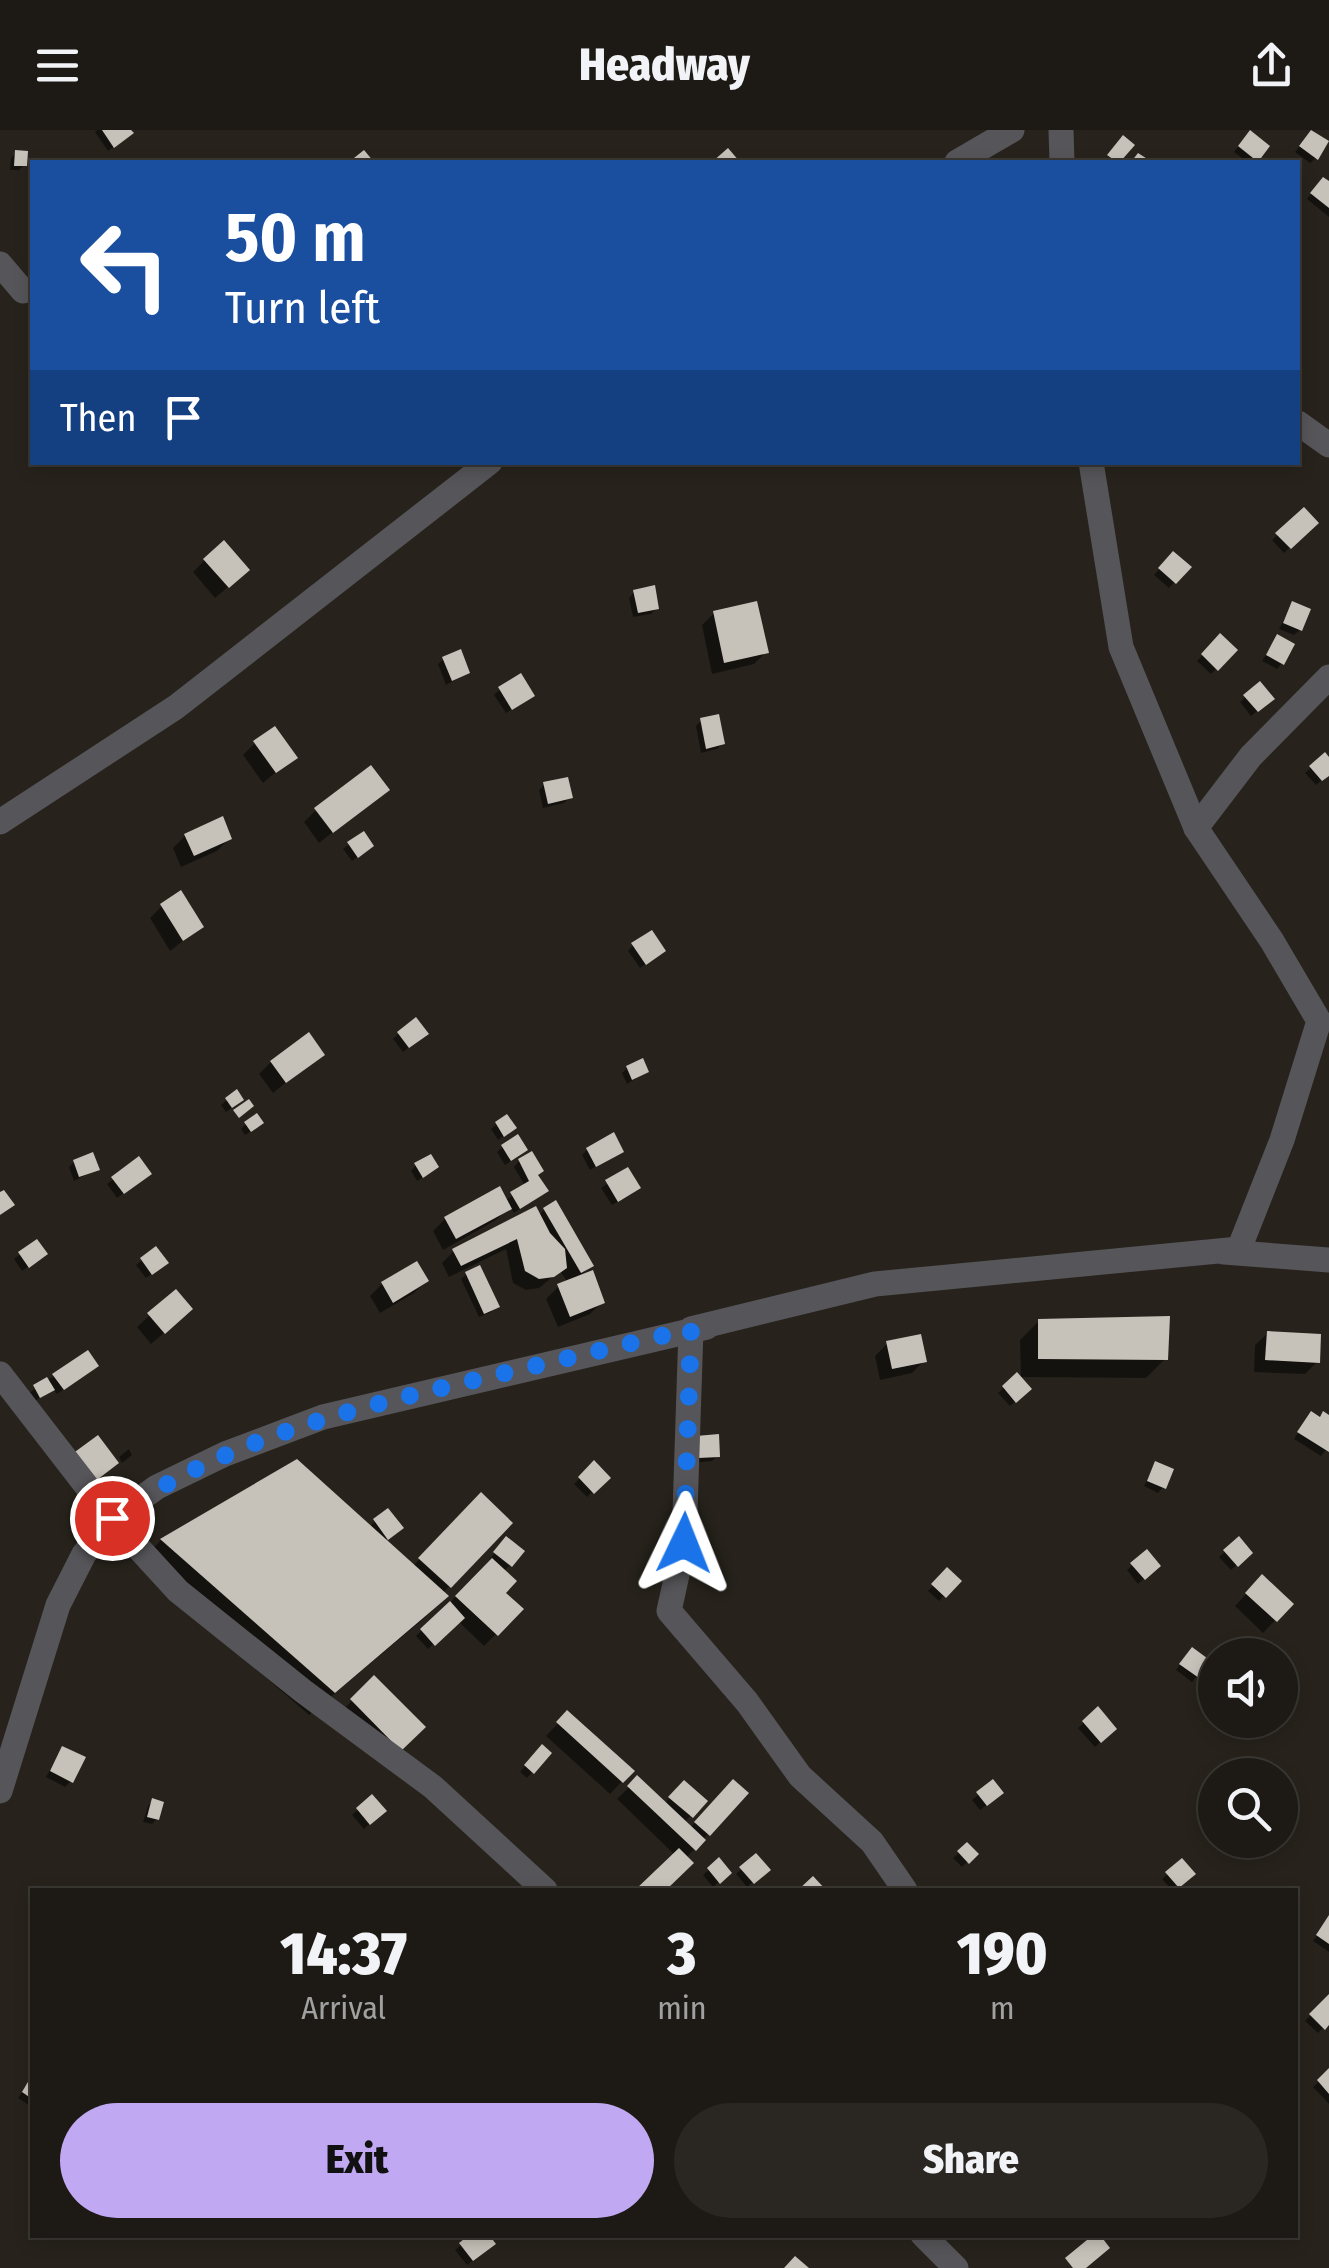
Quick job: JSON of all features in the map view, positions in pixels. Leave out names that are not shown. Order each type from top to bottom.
[{"type":"street","points":[[960,160],[1012,130]]},
{"type":"street","points":[[1061,130],[1062,160]]},
{"type":"street","points":[[0,264],[23,291]]},
{"type":"street","points":[[1300,424],[1329,445]]},
{"type":"street","points":[[0,822],[176,707],[486,465]]},
{"type":"street","points":[[0,1790],[58,1605],[84,1554],[112,1518],[157,1487],[225,1454],[323,1417],[875,1284],[1239,1249],[1324,1017],[1196,828],[1121,647],[1091,465]]},
{"type":"street","points":[[1196,828],[1251,756],[1329,677]]},
{"type":"street","points":[[691,1329],[1156,1246],[1329,1260]]},
{"type":"street","points":[[691,1329],[684,1543],[669,1611],[746,1702],[800,1776],[872,1842],[904,1888]]},
{"type":"street","points":[[0,1374],[112,1518],[178,1591],[303,1691],[433,1787],[543,1888]]},
{"type":"street","points":[[926,2238],[956,2268]]},
{"type":"building","points":[[102,130],[131,130],[134,133],[114,148]]},
{"type":"building","points":[[1250,130],[1270,146],[1256,160],[1238,146]]},
{"type":"building","points":[[1311,130],[1329,141],[1318,160],[1299,146]]},
{"type":"building","points":[[1123,135],[1135,145],[1122,160],[1107,155]]},
{"type":"building","points":[[728,148],[738,160],[714,160]]},
{"type":"building","points":[[15,150],[28,151],[27,166],[14,166]]},
{"type":"building","points":[[364,150],[372,160],[352,160]]},
{"type":"building","points":[[1323,177],[1329,181],[1329,208],[1310,193]]},
{"type":"building","points":[[1304,507],[1319,523],[1291,549],[1275,533]]},
{"type":"building","points":[[224,540],[250,570],[229,588],[203,559]]},
{"type":"building","points":[[1173,551],[1192,567],[1176,584],[1158,568]]},
{"type":"building","points":[[655,585],[659,609],[638,613],[633,590]]},
{"type":"building","points":[[757,601],[769,653],[724,663],[713,611]]},
{"type":"building","points":[[1292,601],[1311,609],[1302,631],[1283,623]]},
{"type":"building","points":[[1220,633],[1238,650],[1218,671],[1201,654]]},
{"type":"building","points":[[1277,634],[1295,644],[1284,665],[1266,655]]},
{"type":"building","points":[[461,649],[470,673],[452,681],[442,657]]},
{"type":"building","points":[[521,673],[535,696],[512,710],[498,687]]},
{"type":"building","points":[[1260,681],[1275,699],[1258,712],[1243,695]]},
{"type":"building","points":[[719,714],[725,744],[706,749],[700,718]]},
{"type":"building","points":[[275,726],[298,758],[276,773],[253,741]]},
{"type":"building","points":[[1325,752],[1329,757],[1329,776],[1322,781],[1309,766]]},
{"type":"building","points":[[371,765],[390,790],[333,833],[314,808]]},
{"type":"building","points":[[568,777],[573,798],[548,804],[543,782]]},
{"type":"building","points":[[223,816],[232,839],[194,856],[184,834]]},
{"type":"building","points":[[364,831],[374,846],[358,858],[347,842]]},
{"type":"building","points":[[181,890],[204,927],[183,941],[160,904]]},
{"type":"building","points":[[652,930],[666,951],[646,965],[631,943]]},
{"type":"building","points":[[416,1017],[429,1034],[409,1048],[397,1032]]},
{"type":"building","points":[[309,1032],[325,1055],[286,1083],[270,1061]]},
{"type":"building","points":[[643,1058],[649,1072],[632,1080],[626,1066]]},
{"type":"building","points":[[237,1089],[244,1100],[232,1108],[225,1098]]},
{"type":"building","points":[[249,1099],[254,1106],[239,1118],[233,1110]]},
{"type":"building","points":[[257,1113],[264,1123],[251,1132],[244,1122]]},
{"type":"building","points":[[507,1114],[517,1128],[504,1137],[495,1122]]},
{"type":"building","points":[[614,1132],[624,1152],[596,1167],[586,1148]]},
{"type":"building","points":[[518,1134],[528,1150],[511,1161],[501,1145]]},
{"type":"building","points":[[532,1151],[544,1171],[538,1175],[549,1191],[520,1209],[510,1192],[529,1181],[518,1159]]},
{"type":"building","points":[[93,1152],[100,1170],[79,1177],[73,1160]]},
{"type":"building","points":[[431,1154],[439,1167],[423,1178],[414,1163]]},
{"type":"building","points":[[139,1156],[152,1174],[124,1194],[111,1177]]},
{"type":"building","points":[[628,1167],[641,1188],[618,1202],[605,1180]]},
{"type":"building","points":[[500,1186],[512,1209],[456,1239],[444,1217]]},
{"type":"building","points":[[4,1190],[15,1205],[0,1215],[0,1192]]},
{"type":"building","points":[[556,1200],[594,1266],[581,1273],[543,1208]]},
{"type":"building","points":[[536,1206],[550,1233],[565,1249],[567,1268],[554,1277],[539,1279],[525,1271],[517,1239],[461,1266],[452,1249]]},
{"type":"building","points":[[37,1239],[48,1254],[29,1268],[18,1252]]},
{"type":"building","points":[[156,1246],[169,1263],[152,1275],[140,1258]]},
{"type":"building","points":[[417,1261],[429,1281],[393,1303],[381,1282]]},
{"type":"building","points":[[480,1265],[500,1307],[484,1314],[465,1272]]},
{"type":"building","points":[[593,1270],[605,1303],[570,1317],[557,1284]]},
{"type":"building","points":[[176,1289],[193,1309],[165,1334],[147,1313]]},
{"type":"building","points":[[1170,1316],[1168,1360],[1038,1359],[1038,1319]]},
{"type":"building","points":[[1267,1331],[1321,1334],[1320,1363],[1265,1360]]},
{"type":"building","points":[[921,1334],[927,1362],[892,1369],[886,1341]]},
{"type":"building","points":[[88,1350],[99,1366],[64,1390],[52,1374]]},
{"type":"building","points":[[1017,1372],[1032,1389],[1016,1403],[1002,1386]]},
{"type":"building","points":[[47,1377],[55,1390],[40,1398],[33,1385]]},
{"type":"building","points":[[1311,1411],[1320,1417],[1323,1411],[1329,1415],[1329,1452],[1297,1432]]},
{"type":"building","points":[[719,1434],[720,1457],[698,1458],[696,1436]]},
{"type":"building","points":[[98,1435],[119,1463],[89,1486],[68,1457]]},
{"type":"building","points":[[297,1459],[449,1596],[335,1693],[160,1539]]},
{"type":"building","points":[[594,1460],[611,1478],[594,1494],[578,1477]]},
{"type":"building","points":[[1155,1461],[1174,1469],[1166,1489],[1147,1481]]},
{"type":"building","points":[[481,1492],[513,1523],[451,1588],[418,1558]]},
{"type":"building","points":[[388,1508],[404,1528],[388,1540],[373,1519]]},
{"type":"building","points":[[506,1536],[525,1551],[512,1567],[493,1552]]},
{"type":"building","points":[[1239,1536],[1253,1553],[1238,1567],[1223,1550]]},
{"type":"building","points":[[1147,1549],[1161,1566],[1145,1580],[1130,1563]]},
{"type":"building","points":[[492,1558],[517,1581],[506,1593],[524,1609],[498,1636],[455,1596]]},
{"type":"building","points":[[947,1567],[962,1581],[946,1598],[931,1584]]},
{"type":"building","points":[[1262,1574],[1294,1604],[1277,1622],[1245,1593]]},
{"type":"building","points":[[450,1601],[465,1618],[435,1646],[420,1629]]},
{"type":"building","points":[[1192,1647],[1198,1651],[1198,1677],[1179,1664]]},
{"type":"building","points":[[374,1675],[426,1727],[401,1751],[350,1699]]},
{"type":"building","points":[[1098,1706],[1117,1729],[1101,1743],[1082,1721]]},
{"type":"building","points":[[567,1710],[635,1771],[623,1783],[556,1722]]},
{"type":"building","points":[[542,1744],[552,1753],[534,1774],[524,1765]]},
{"type":"building","points":[[62,1746],[86,1757],[73,1783],[50,1771]]},
{"type":"building","points":[[637,1775],[706,1840],[696,1851],[627,1786]]},
{"type":"building","points":[[733,1779],[749,1793],[710,1836],[694,1822]]},
{"type":"building","points":[[993,1779],[1004,1793],[987,1806],[976,1792]]},
{"type":"building","points":[[684,1780],[708,1801],[693,1818],[668,1797]]},
{"type":"building","points":[[372,1794],[387,1811],[370,1825],[356,1808]]},
{"type":"building","points":[[152,1798],[164,1802],[159,1820],[147,1817]]},
{"type":"building","points":[[967,1842],[979,1854],[969,1864],[957,1851]]},
{"type":"building","points":[[679,1848],[694,1863],[668,1888],[637,1888]]},
{"type":"building","points":[[756,1853],[771,1870],[754,1884],[739,1867]]},
{"type":"building","points":[[719,1857],[732,1873],[720,1884],[707,1868]]},
{"type":"building","points":[[1182,1858],[1196,1874],[1179,1888],[1165,1872]]},
{"type":"building","points":[[813,1876],[824,1888],[800,1888]]},
{"type":"building","points":[[1329,1915],[1329,1944],[1316,1935]]},
{"type":"building","points":[[1329,1994],[1329,2025],[1325,2030],[1309,2014]]},
{"type":"building","points":[[1329,2068],[1329,2094],[1317,2080]]},
{"type":"building","points":[[30,2078],[30,2098],[22,2092]]},
{"type":"building","points":[[465,2238],[491,2238],[496,2244],[473,2261],[459,2243]]},
{"type":"building","points":[[1089,2238],[1102,2238],[1110,2248],[1086,2268],[1073,2268],[1065,2258]]},
{"type":"building","points":[[795,2256],[809,2268],[784,2268]]},
{"type":"route","points":[[112,1518],[157,1487],[225,1454],[323,1417],[691,1329],[684,1543]]}]
